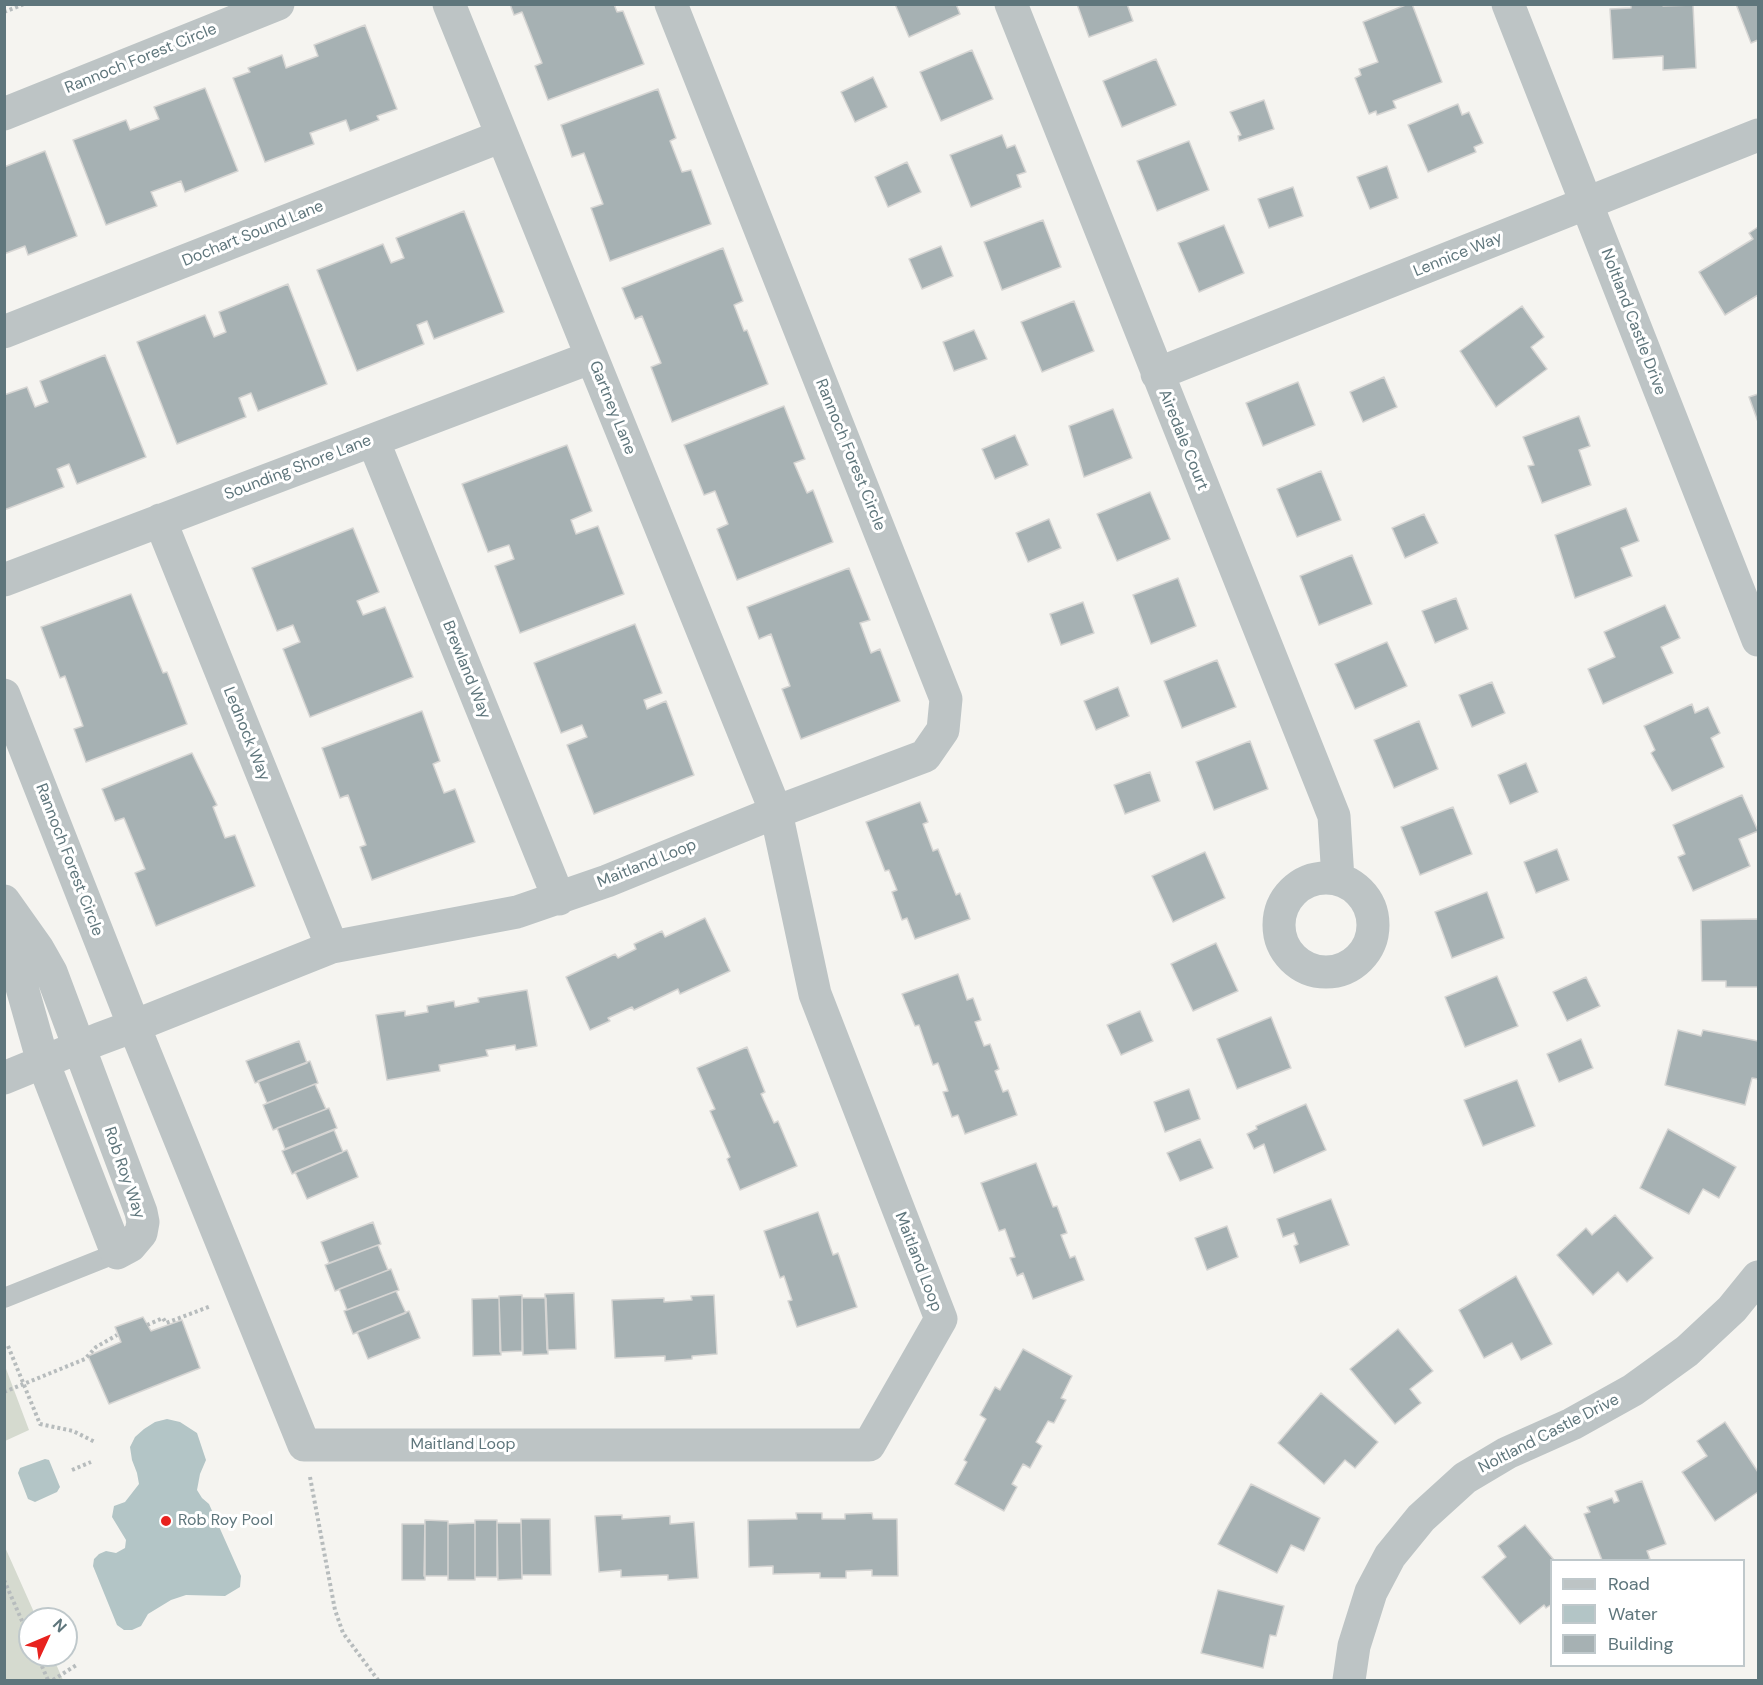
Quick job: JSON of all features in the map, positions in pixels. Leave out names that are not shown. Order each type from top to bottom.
[{"type":"street","name":"Rannoch Forest Circle","points":[[4,114],[278,4]]},
{"type":"street","name":"Gartney Lane","points":[[449,4],[776,812]]},
{"type":"street","name":"Rannoch Forest Circle","points":[[671,4],[946,699],[943,730],[925,756],[776,812]]},
{"type":"street","name":"Airedale Court","points":[[1011,4],[1334,816],[1338,879]]},
{"type":"street","name":"Noltland Castle Drive","points":[[1508,4],[1758,640]]},
{"type":"street","name":"Lennice Way","points":[[1157,374],[1758,135]]},
{"type":"street","name":"Dochart Sound Lane","points":[[4,332],[502,136]]},
{"type":"street","name":"Sounding Shore Lane","points":[[4,580],[592,357]]},
{"type":"street","name":"Brewland Way","points":[[373,440],[558,899]]},
{"type":"street","name":"Lednock Way","points":[[160,520],[332,948]]},
{"type":"street","name":"Rannoch Forest Circle","points":[[4,695],[134,1026]]},
{"type":"street","name":"Maitland Loop","points":[[4,1078],[332,948],[517,912],[558,899],[776,812],[815,994],[940,1319],[869,1445],[304,1445]]},
{"type":"street","name":"Rob Roy Way","points":[[4,901],[38,949],[51,972],[141,1212],[143,1222],[141,1233],[130,1246],[117,1253],[43,1062],[4,924]]},
{"type":"street","points":[[134,1026],[304,1445]]},
{"type":"street","name":"Noltland Castle Drive","points":[[1349,1680],[1354,1646],[1371,1592],[1390,1556],[1420,1518],[1465,1478],[1507,1453],[1572,1424],[1633,1390],[1687,1351],[1732,1309],[1758,1277]]},
{"type":"lane","points":[[4,1298],[117,1253]]},
{"type":"path","points":[[4,12],[24,4]]},
{"type":"path","points":[[147,1325],[163,1318],[166,1323],[243,1294]]},
{"type":"path","points":[[4,1392],[85,1359],[96,1347],[117,1335]]},
{"type":"path","points":[[8,1346],[40,1424],[73,1431],[94,1442]]},
{"type":"path","points":[[304,1445],[335,1610],[343,1633],[378,1680]]},
{"type":"path","points":[[72,1470],[91,1462]]},
{"type":"path","points":[[4,1580],[18,1612]]},
{"type":"path","points":[[53,1680],[73,1667]]},
{"type":"shaded area","points":[[5,1366],[29,1430],[4,1441]]},
{"type":"shaded area","points":[[4,1545],[32,1607],[18,1607],[18,1667],[57,1667],[63,1680],[5,1680]]},
{"type":"water","name":"Rob Roy Pool","points":[[167,1419],[180,1422],[197,1433],[206,1460],[197,1490],[209,1504],[241,1576],[240,1587],[225,1596],[186,1595],[171,1600],[148,1614],[141,1626],[132,1630],[124,1630],[117,1625],[93,1566],[94,1559],[106,1551],[116,1553],[125,1548],[126,1540],[112,1517],[114,1506],[125,1502],[139,1484],[130,1447],[135,1437],[144,1429],[155,1422]]},
{"type":"water","points":[[45,1459],[49,1460],[60,1487],[57,1492],[35,1502],[28,1499],[18,1473],[20,1468]]},
{"type":"building","points":[[510,4],[614,4],[617,12],[623,11],[644,64],[548,100],[535,66],[542,63],[522,12],[514,15]]},
{"type":"building","points":[[895,4],[956,4],[960,14],[909,37]]},
{"type":"building","points":[[1077,4],[1127,4],[1133,21],[1089,37]]},
{"type":"building","points":[[1412,4],[1442,82],[1393,101],[1396,108],[1377,115],[1376,111],[1369,114],[1355,78],[1361,75],[1359,69],[1378,62],[1363,22]]},
{"type":"building","points":[[1631,4],[1693,5],[1696,68],[1663,70],[1663,56],[1613,59],[1610,9],[1631,8]]},
{"type":"building","points":[[1736,4],[1758,4],[1758,40],[1751,43]]},
{"type":"building","points":[[365,25],[397,109],[377,116],[379,120],[350,131],[346,120],[310,133],[314,144],[265,162],[233,78],[250,72],[248,68],[282,55],[286,68],[318,56],[314,45]]},
{"type":"building","points":[[972,50],[993,99],[941,121],[920,72]]},
{"type":"building","points":[[1156,59],[1176,105],[1122,127],[1103,81]]},
{"type":"building","points":[[873,77],[887,107],[855,122],[841,92]]},
{"type":"building","points":[[205,88],[238,171],[185,192],[181,181],[151,192],[157,206],[106,225],[73,140],[126,120],[130,130],[159,119],[154,107]]},
{"type":"building","points":[[658,89],[676,138],[670,141],[682,172],[691,170],[711,224],[610,261],[591,208],[603,204],[584,153],[572,157],[561,125]]},
{"type":"building","points":[[1264,100],[1274,129],[1239,141],[1238,136],[1241,135],[1230,112]]},
{"type":"building","points":[[1458,104],[1462,115],[1469,112],[1483,143],[1474,147],[1476,152],[1428,172],[1408,125]]},
{"type":"building","points":[[1002,135],[1007,148],[1015,145],[1026,172],[1017,175],[1021,187],[971,207],[950,155]]},
{"type":"building","points":[[1189,141],[1209,190],[1157,211],[1137,161]]},
{"type":"building","points":[[45,151],[77,236],[28,255],[25,246],[4,254],[4,167]]},
{"type":"building","points":[[907,162],[921,192],[888,207],[875,177]]},
{"type":"building","points":[[1387,166],[1398,198],[1370,209],[1357,177]]},
{"type":"building","points":[[1293,187],[1303,216],[1269,228],[1258,199]]},
{"type":"building","points":[[464,211],[504,312],[434,339],[427,321],[417,325],[424,344],[357,371],[317,270],[383,244],[391,263],[404,258],[396,238]]},
{"type":"building","points":[[1043,220],[1061,267],[1002,290],[984,242]]},
{"type":"building","points":[[1224,225],[1244,273],[1199,292],[1178,243]]},
{"type":"building","points":[[1758,227],[1758,295],[1725,315],[1699,272],[1753,239],[1749,233]]},
{"type":"building","points":[[941,246],[953,276],[922,289],[909,259]]},
{"type":"building","points":[[723,248],[743,301],[734,305],[744,331],[747,330],[768,384],[672,422],[651,367],[661,363],[642,316],[635,319],[622,288]]},
{"type":"building","points":[[288,284],[327,384],[258,411],[251,393],[239,398],[246,417],[177,444],[137,342],[205,315],[214,337],[226,332],[219,312]]},
{"type":"building","points":[[1074,301],[1094,351],[1042,372],[1021,322]]},
{"type":"building","points":[[1522,306],[1544,337],[1531,347],[1547,369],[1496,407],[1460,351]]},
{"type":"building","points":[[974,330],[987,359],[954,371],[943,342]]},
{"type":"building","points":[[105,355],[146,457],[77,484],[69,464],[57,469],[64,487],[4,510],[4,395],[27,387],[35,407],[48,402],[40,381]]},
{"type":"building","points":[[1384,377],[1397,407],[1363,422],[1350,392]]},
{"type":"building","points":[[1298,382],[1315,425],[1263,446],[1246,403]]},
{"type":"building","points":[[1758,394],[1758,422],[1749,397]]},
{"type":"building","points":[[784,406],[805,459],[794,463],[807,493],[813,490],[833,542],[737,580],[717,529],[728,524],[715,491],[704,495],[684,445]]},
{"type":"building","points":[[1113,409],[1132,458],[1084,477],[1069,426]]},
{"type":"building","points":[[1579,416],[1590,446],[1579,450],[1591,485],[1542,503],[1528,466],[1534,465],[1523,437]]},
{"type":"building","points":[[1015,435],[1028,465],[995,479],[982,449]]},
{"type":"building","points":[[567,445],[592,511],[571,520],[576,534],[598,526],[624,594],[520,633],[495,566],[514,559],[509,545],[488,552],[462,484]]},
{"type":"building","points":[[1321,471],[1341,520],[1297,537],[1277,489]]},
{"type":"building","points":[[1150,492],[1170,539],[1117,561],[1097,514]]},
{"type":"building","points":[[1626,508],[1639,541],[1621,548],[1632,576],[1575,598],[1555,535]]},
{"type":"building","points":[[1424,514],[1438,543],[1405,558],[1392,528]]},
{"type":"building","points":[[1049,519],[1061,548],[1028,562],[1016,533]]},
{"type":"building","points":[[353,528],[379,592],[357,601],[363,615],[385,607],[413,677],[310,717],[283,649],[300,642],[293,625],[277,631],[252,568]]},
{"type":"building","points":[[1352,555],[1372,604],[1319,625],[1300,576]]},
{"type":"building","points":[[849,568],[870,620],[860,623],[871,653],[880,649],[900,701],[801,739],[782,689],[790,686],[771,634],[759,639],[747,607]]},
{"type":"building","points":[[1178,578],[1196,626],[1151,644],[1133,595]]},
{"type":"building","points":[[131,594],[163,673],[167,672],[187,724],[86,762],[74,729],[83,726],[65,676],[60,678],[41,627]]},
{"type":"building","points":[[1456,598],[1468,629],[1435,643],[1422,611]]},
{"type":"building","points":[[1083,602],[1094,633],[1061,645],[1050,614]]},
{"type":"building","points":[[1665,605],[1680,638],[1661,647],[1673,673],[1603,704],[1588,669],[1615,657],[1604,632]]},
{"type":"building","points":[[635,624],[662,693],[644,700],[647,709],[666,701],[694,775],[594,814],[567,745],[587,737],[582,725],[561,733],[534,663]]},
{"type":"building","points":[[1387,642],[1407,686],[1355,709],[1335,664]]},
{"type":"building","points":[[1217,660],[1236,707],[1182,728],[1164,681]]},
{"type":"building","points":[[1492,682],[1505,713],[1472,727],[1459,695]]},
{"type":"building","points":[[1118,687],[1129,716],[1096,730],[1084,701]]},
{"type":"building","points":[[1692,704],[1695,713],[1708,707],[1720,733],[1711,738],[1724,767],[1672,791],[1651,753],[1655,750],[1644,726]]},
{"type":"building","points":[[422,711],[440,761],[433,764],[444,793],[455,789],[475,842],[372,880],[360,847],[366,845],[348,795],[340,798],[322,748]]},
{"type":"building","points":[[1419,721],[1438,769],[1394,788],[1374,740]]},
{"type":"building","points":[[1250,741],[1268,789],[1214,810],[1196,762]]},
{"type":"building","points":[[192,753],[217,805],[213,807],[225,838],[235,835],[255,886],[156,926],[135,873],[145,869],[124,818],[115,821],[102,789]]},
{"type":"building","points":[[1526,763],[1538,792],[1510,804],[1498,775]]},
{"type":"building","points":[[1150,772],[1160,801],[1125,814],[1114,785]]},
{"type":"building","points":[[1742,795],[1758,831],[1739,839],[1750,866],[1693,891],[1678,857],[1685,854],[1673,825]]},
{"type":"building","points":[[920,802],[928,822],[923,824],[933,851],[938,849],[956,895],[960,893],[970,919],[915,939],[907,918],[902,920],[892,892],[897,890],[889,870],[885,871],[866,822]]},
{"type":"building","points":[[1453,807],[1472,854],[1420,875],[1401,827]]},
{"type":"building","points":[[1557,849],[1569,880],[1536,893],[1524,862]]},
{"type":"building","points":[[1205,852],[1225,898],[1173,922],[1152,876]]},
{"type":"building","points":[[1487,892],[1504,938],[1452,958],[1435,912]]},
{"type":"building","points":[[705,918],[730,971],[680,994],[678,989],[634,1010],[632,1007],[608,1018],[610,1021],[590,1030],[566,977],[615,954],[618,958],[636,949],[634,944],[662,931],[665,937]]},
{"type":"building","points":[[1758,919],[1758,987],[1726,987],[1726,981],[1702,981],[1701,920]]},
{"type":"building","points":[[1216,943],[1238,991],[1193,1011],[1171,964]]},
{"type":"building","points":[[958,974],[967,1000],[973,998],[981,1020],[975,1022],[984,1046],[990,1044],[999,1069],[995,1071],[1003,1092],[1008,1090],[1017,1115],[965,1134],[958,1115],[952,1117],[943,1092],[948,1091],[938,1063],[933,1065],[919,1025],[915,1026],[902,994]]},
{"type":"building","points":[[1497,976],[1518,1026],[1465,1047],[1445,997]]},
{"type":"building","points":[[1586,977],[1600,1006],[1567,1021],[1553,992]]},
{"type":"building","points":[[527,990],[537,1046],[516,1050],[515,1045],[486,1050],[488,1056],[439,1065],[440,1071],[387,1080],[376,1015],[405,1011],[405,1016],[428,1012],[427,1006],[454,1001],[455,1007],[479,1002],[478,998]]},
{"type":"building","points":[[1140,1011],[1153,1041],[1121,1055],[1107,1025]]},
{"type":"building","points":[[1271,1017],[1291,1068],[1237,1089],[1217,1039]]},
{"type":"building","points":[[1678,1030],[1701,1036],[1703,1030],[1758,1041],[1758,1079],[1752,1078],[1745,1105],[1665,1085]]},
{"type":"building","points":[[1581,1039],[1593,1068],[1559,1082],[1547,1054]]},
{"type":"building","points":[[299,1041],[307,1063],[255,1083],[246,1061]]},
{"type":"building","points":[[747,1047],[765,1092],[761,1094],[774,1123],[778,1121],[797,1166],[740,1190],[727,1159],[730,1157],[710,1111],[715,1109],[697,1068]]},
{"type":"building","points":[[310,1061],[318,1083],[267,1103],[258,1081]]},
{"type":"building","points":[[1517,1080],[1535,1126],[1483,1146],[1464,1100]]},
{"type":"building","points":[[315,1084],[326,1109],[273,1130],[263,1105]]},
{"type":"building","points":[[1189,1089],[1200,1119],[1165,1132],[1154,1102]]},
{"type":"building","points":[[1306,1104],[1326,1150],[1274,1173],[1264,1144],[1254,1149],[1247,1134],[1257,1129],[1256,1126]]},
{"type":"building","points":[[329,1108],[337,1128],[285,1149],[277,1128]]},
{"type":"building","points":[[1668,1129],[1736,1167],[1719,1198],[1703,1189],[1689,1214],[1640,1188]]},
{"type":"building","points":[[334,1130],[343,1152],[292,1174],[282,1151]]},
{"type":"building","points":[[1200,1139],[1213,1168],[1180,1181],[1167,1153]]},
{"type":"building","points":[[347,1150],[358,1177],[307,1199],[295,1172]]},
{"type":"building","points":[[1036,1163],[1053,1207],[1057,1206],[1067,1233],[1061,1235],[1070,1258],[1075,1256],[1084,1280],[1033,1299],[1023,1273],[1017,1276],[1010,1258],[1015,1257],[1005,1229],[999,1231],[981,1183]]},
{"type":"building","points":[[1331,1199],[1349,1245],[1300,1263],[1294,1246],[1298,1244],[1294,1233],[1283,1237],[1277,1219]]},
{"type":"building","points":[[818,1212],[833,1255],[838,1253],[857,1307],[797,1327],[788,1301],[792,1300],[784,1276],[780,1278],[764,1231]]},
{"type":"building","points":[[1615,1215],[1653,1258],[1627,1282],[1618,1272],[1593,1295],[1557,1255],[1586,1228],[1592,1235]]},
{"type":"building","points":[[373,1222],[381,1244],[329,1263],[321,1242]]},
{"type":"building","points":[[1227,1226],[1238,1257],[1207,1270],[1195,1238]]},
{"type":"building","points":[[378,1245],[388,1270],[335,1291],[325,1265]]},
{"type":"building","points":[[391,1269],[399,1290],[347,1310],[339,1289]]},
{"type":"building","points":[[1516,1276],[1552,1344],[1521,1360],[1512,1343],[1484,1358],[1459,1310]]},
{"type":"building","points":[[396,1291],[406,1313],[353,1334],[344,1311]]},
{"type":"building","points":[[574,1293],[576,1349],[547,1350],[545,1294]]},
{"type":"building","points":[[522,1295],[522,1351],[500,1352],[499,1296]]},
{"type":"building","points":[[714,1295],[717,1354],[665,1361],[665,1356],[615,1358],[612,1300],[664,1298],[664,1302],[692,1300],[691,1296]]},
{"type":"building","points":[[499,1298],[501,1355],[473,1356],[472,1299]]},
{"type":"building","points":[[522,1298],[546,1298],[548,1354],[523,1355]]},
{"type":"building","points":[[409,1311],[420,1338],[368,1359],[357,1332]]},
{"type":"building","points":[[143,1317],[151,1331],[182,1320],[200,1368],[109,1404],[88,1356],[121,1342],[115,1327]]},
{"type":"building","points":[[1398,1329],[1433,1371],[1410,1389],[1421,1403],[1395,1424],[1350,1369]]},
{"type":"building","points":[[1023,1349],[1072,1376],[1061,1398],[1066,1400],[1054,1423],[1048,1421],[1036,1442],[1042,1446],[1030,1468],[1023,1464],[1012,1484],[1017,1487],[1004,1511],[955,1484],[967,1462],[964,1460],[986,1419],[980,1415],[995,1387],[1000,1390]]},
{"type":"building","points":[[1321,1393],[1378,1442],[1355,1468],[1345,1460],[1324,1484],[1278,1443]]},
{"type":"building","points":[[1725,1422],[1758,1472],[1758,1492],[1715,1521],[1682,1472],[1707,1456],[1697,1441]]},
{"type":"building","points":[[1642,1481],[1666,1544],[1647,1551],[1650,1559],[1602,1559],[1584,1514],[1590,1512],[1587,1507],[1612,1498],[1614,1503],[1619,1501],[1615,1491]]},
{"type":"building","points":[[1251,1484],[1320,1518],[1304,1551],[1291,1545],[1277,1573],[1218,1544]]},
{"type":"building","points":[[796,1513],[822,1513],[822,1519],[845,1519],[845,1514],[872,1513],[873,1519],[897,1519],[898,1576],[872,1576],[872,1570],[846,1571],[846,1578],[820,1578],[820,1573],[773,1574],[773,1566],[749,1567],[748,1520],[797,1519]]},
{"type":"building","points":[[622,1515],[622,1519],[670,1516],[670,1524],[694,1522],[698,1578],[668,1580],[668,1575],[621,1577],[621,1570],[599,1572],[595,1516]]},
{"type":"building","points":[[521,1519],[550,1519],[551,1575],[522,1575]]},
{"type":"building","points":[[425,1520],[448,1521],[448,1576],[424,1576]]},
{"type":"building","points":[[475,1520],[497,1520],[497,1577],[475,1577]]},
{"type":"building","points":[[475,1523],[475,1580],[448,1580],[448,1524]]},
{"type":"building","points":[[497,1523],[521,1523],[522,1579],[498,1580]]},
{"type":"building","points":[[402,1524],[425,1524],[425,1580],[402,1580]]},
{"type":"building","points":[[1525,1525],[1553,1559],[1550,1559],[1550,1605],[1546,1608],[1544,1605],[1520,1624],[1482,1577],[1506,1557],[1498,1546]]},
{"type":"building","points":[[1218,1590],[1284,1606],[1276,1636],[1270,1635],[1263,1668],[1201,1653]]},
{"type":"place","name":"Rob Roy Pool","points":[[166,1521]]}]
